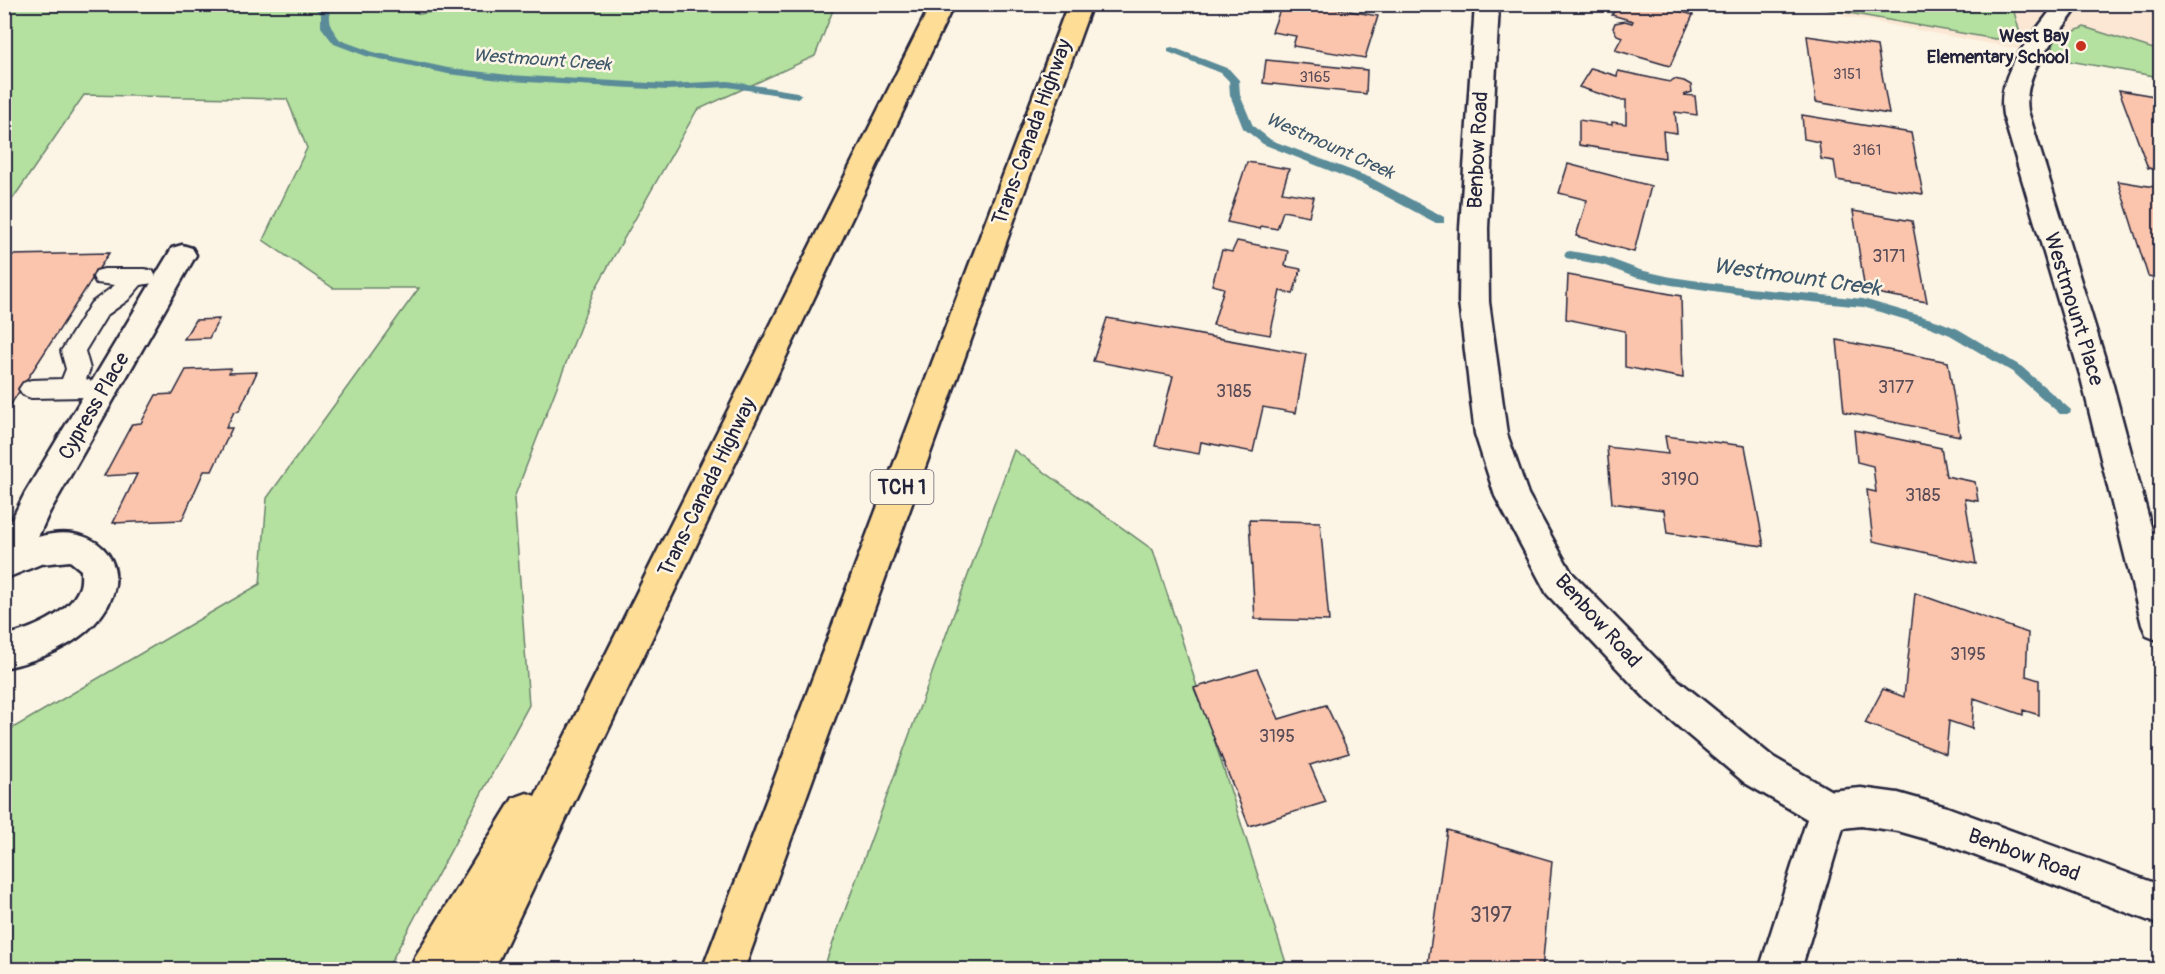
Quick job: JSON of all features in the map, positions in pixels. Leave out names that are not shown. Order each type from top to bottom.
[{"type":"highway","name":"Trans-Canada Highway","points":[[471,969],[943,4]]},
{"type":"highway","name":"Trans-Canada Highway","points":[[723,969],[1080,4]]},
{"type":"highway","points":[[431,969],[634,636]]},
{"type":"street","name":"Benbow Road","points":[[1487,4],[1474,228],[1474,302],[1491,434],[1512,496],[1559,583],[1660,688],[1759,770],[1828,810],[1861,807],[1898,812],[1947,826],[2160,905]]},
{"type":"street","name":"Westmount Place","points":[[2064,4],[2063,11],[2020,76],[2014,93],[2014,105],[2018,127],[2096,378],[2160,625]]},
{"type":"street","name":"Cypress Place","points":[[8,563],[37,503],[175,266]]},
{"type":"street","name":"Cypress Place","points":[[4,652],[40,642],[60,631],[77,617],[90,601],[97,585],[98,571],[93,559],[83,551],[69,547],[51,547],[8,563]]},
{"type":"street","points":[[1780,969],[1828,810]]},
{"type":"lane","points":[[104,277],[135,277],[175,266]]},
{"type":"lane","points":[[70,388],[78,369],[73,351],[99,309],[120,294],[135,277]]},
{"type":"lane","points":[[31,389],[104,387]]},
{"type":"shaded area","name":"West Bay Elementary School","points":[[1852,4],[2160,5],[2160,76],[1842,16]]},
{"type":"green space","points":[[396,4],[420,14],[473,4],[835,5],[815,56],[697,110],[593,293],[514,498],[529,705],[387,969],[5,969],[5,739],[11,729],[260,584],[267,498],[419,288],[333,288],[263,240],[307,148],[287,99],[84,95],[5,210],[5,5]]},
{"type":"green space","points":[[1804,5],[2002,5],[2013,8],[2021,37],[1995,39]]},
{"type":"green space","points":[[2084,27],[2160,51],[2160,77],[2052,58],[2054,40]]},
{"type":"green space","points":[[1014,450],[1153,550],[1288,969],[823,970]]},
{"type":"building","points":[[1282,4],[1308,6],[1310,4],[1378,16],[1365,58],[1293,46],[1296,36],[1272,32]]},
{"type":"building","points":[[1618,4],[1655,4],[1693,15],[1670,66],[1615,50],[1622,37],[1617,35],[1613,28],[1615,23],[1625,21],[1632,23],[1633,21],[1612,15]]},
{"type":"building","points":[[1807,36],[1877,46],[1889,114],[1816,102]]},
{"type":"building","points":[[1266,60],[1367,70],[1366,94],[1263,83]]},
{"type":"building","points":[[1591,68],[1617,76],[1618,71],[1670,82],[1674,79],[1691,85],[1692,92],[1684,95],[1695,96],[1697,115],[1675,112],[1677,133],[1663,131],[1665,158],[1579,145],[1579,120],[1612,125],[1612,122],[1626,124],[1626,100],[1619,100],[1579,87]]},
{"type":"building","points":[[2119,90],[2160,97],[2160,170],[2148,168]]},
{"type":"building","points":[[1802,115],[1911,133],[1923,194],[1837,180],[1834,161],[1821,159],[1819,142],[1804,139]]},
{"type":"building","points":[[1247,162],[1289,169],[1282,192],[1314,197],[1309,216],[1283,211],[1277,229],[1261,226],[1260,229],[1227,222]]},
{"type":"building","points":[[1568,164],[1651,186],[1634,252],[1576,236],[1587,200],[1559,193]]},
{"type":"building","points":[[2118,181],[2160,188],[2160,278],[2148,276]]},
{"type":"building","points":[[1853,211],[1912,221],[1927,302],[1865,291]]},
{"type":"building","points":[[1237,241],[1288,251],[1285,266],[1301,269],[1293,294],[1280,291],[1270,335],[1213,325],[1224,288],[1212,285],[1222,250],[1232,252]]},
{"type":"building","points":[[109,253],[4,415],[4,264],[11,255]]},
{"type":"building","points":[[1568,275],[1681,296],[1683,378],[1625,367],[1625,331],[1566,319]]},
{"type":"building","points":[[1107,318],[1306,354],[1296,413],[1263,407],[1253,452],[1201,442],[1199,454],[1155,446],[1173,376],[1093,361]]},
{"type":"building","points":[[219,319],[209,338],[184,339],[195,320]]},
{"type":"building","points":[[1837,340],[1948,362],[1960,436],[1844,412]]},
{"type":"building","points":[[231,368],[229,373],[257,372],[239,411],[234,412],[226,428],[232,428],[212,471],[204,471],[182,520],[113,523],[137,474],[104,476],[132,424],[141,423],[156,395],[173,394],[186,370]]},
{"type":"building","points":[[1854,430],[1941,448],[1946,476],[1975,482],[1978,501],[1965,499],[1976,564],[1873,541],[1867,490],[1876,492],[1873,466],[1857,462]]},
{"type":"building","points":[[1665,436],[1745,446],[1764,546],[1667,533],[1664,510],[1612,503],[1607,447],[1668,454]]},
{"type":"building","points":[[1249,520],[1320,522],[1329,621],[1255,619]]},
{"type":"building","points":[[1915,593],[2028,633],[2026,676],[2039,680],[2039,715],[2023,710],[2023,715],[1974,698],[1972,729],[1949,721],[1946,754],[1865,723],[1883,689],[1904,697]]},
{"type":"building","points":[[1257,669],[1279,719],[1326,705],[1349,753],[1310,765],[1326,802],[1249,826],[1194,688]]},
{"type":"building","points":[[1447,830],[1552,861],[1542,970],[1427,970]]},
{"type":"waterway","name":"Westmount Creek","points":[[313,4],[326,13],[326,27],[337,42],[370,54],[448,71],[509,78],[667,87],[728,84],[797,95]]},
{"type":"waterway","name":"Westmount Creek","points":[[1172,50],[1225,71],[1234,80],[1235,95],[1248,128],[1267,142],[1367,181],[1440,220]]},
{"type":"waterway","name":"Westmount Creek","points":[[1570,255],[1605,261],[1638,274],[1671,281],[1749,292],[1863,303],[1934,324],[1954,332],[2018,370],[2065,410]]},
{"type":"place","name":"West Bay Elementary School","points":[[2081,46]]}]
